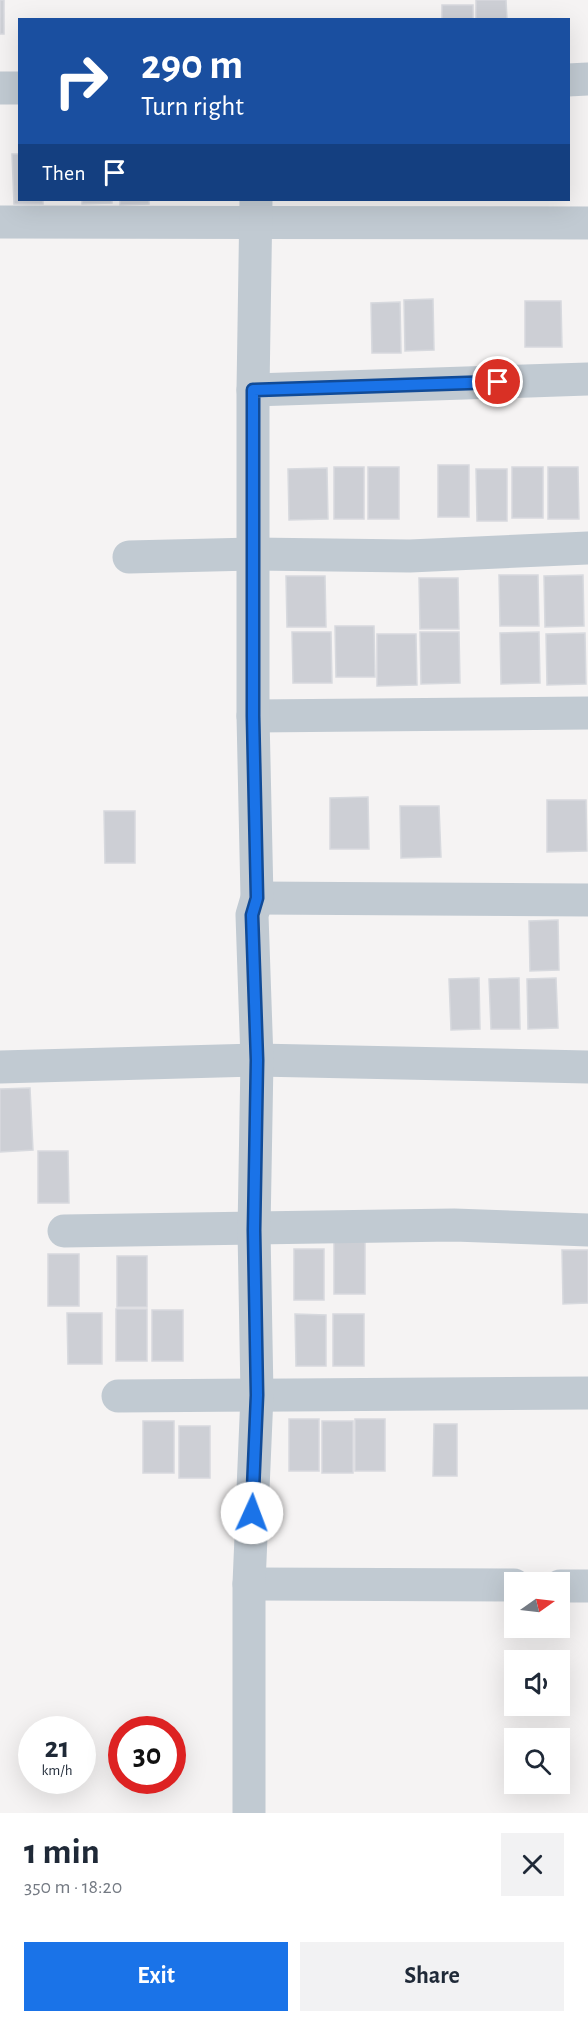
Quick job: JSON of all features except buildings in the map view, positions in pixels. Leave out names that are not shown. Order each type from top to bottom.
[{"type":"street","points":[[570,80],[588,79]]},
{"type":"street","points":[[0,88],[18,88]]},
{"type":"street","points":[[249,1813],[249,1584],[257,1395],[254,1230],[257,1060],[252,915],[257,898],[253,716],[253,390],[256,212]]},
{"type":"street","points":[[0,222],[256,212],[588,223]]},
{"type":"street","points":[[253,390],[588,379]]},
{"type":"street","points":[[129,557],[253,554],[410,556],[588,548]]},
{"type":"street","points":[[253,716],[588,713]]},
{"type":"street","points":[[257,898],[588,900]]},
{"type":"street","points":[[0,1067],[257,1060],[588,1066]]},
{"type":"street","points":[[63,1231],[254,1230],[454,1225],[588,1230]]},
{"type":"street","points":[[118,1396],[588,1393]]},
{"type":"street","points":[[249,1584],[504,1585]]},
{"type":"street","points":[[570,1586],[588,1586]]},
{"type":"route","points":[[252,1513],[257,1395],[254,1230],[257,1060],[252,915],[257,898],[253,716],[253,390],[498,382]]}]
